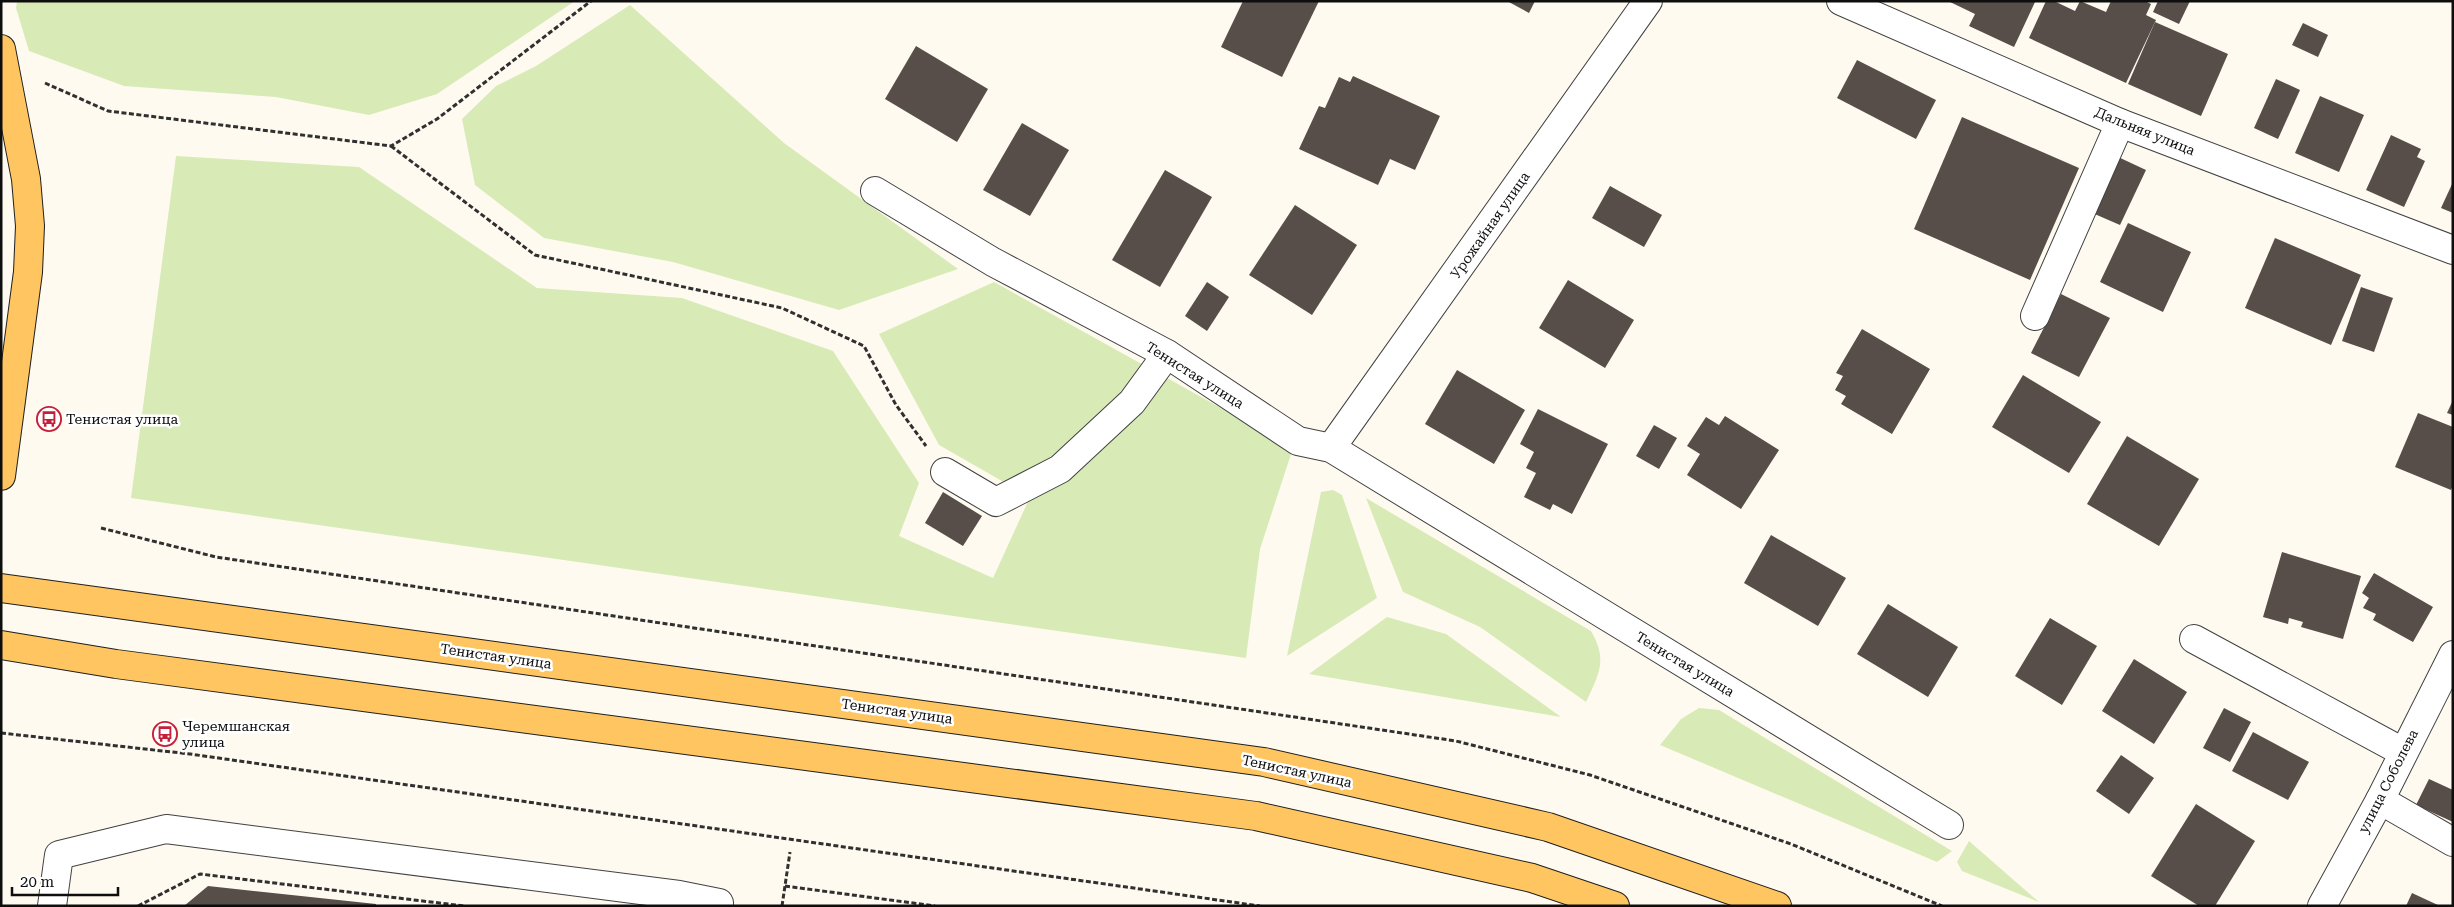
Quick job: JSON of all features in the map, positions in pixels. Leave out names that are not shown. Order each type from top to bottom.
[{"type":"main road","points":[[1,49],[26,179],[30,226],[26,289],[1,476]]},
{"type":"main road","name":"Тенистая улица","points":[[1,588],[1264,762],[1548,827],[1777,906]]},
{"type":"main road","points":[[1,645],[116,664],[1256,816],[1532,878],[1615,906]]},
{"type":"street","name":"Урожайная улица","points":[[1331,448],[1648,1]]},
{"type":"street","name":"Дальняя улица","points":[[1841,1],[2120,122],[2453,250]]},
{"type":"street","points":[[2035,316],[2120,122]]},
{"type":"street","name":"Тенистая улица","points":[[875,191],[992,262],[1167,354],[1298,441],[1331,448],[1949,825]]},
{"type":"street","points":[[945,472],[996,502],[1060,469],[1132,402],[1167,354]]},
{"type":"street","points":[[2194,639],[2403,752]]},
{"type":"street","name":"улица Соболева","points":[[2322,906],[2380,800],[2453,655]]},
{"type":"street","points":[[2380,800],[2453,842]]},
{"type":"street","points":[[52,906],[59,855],[166,829],[678,901],[719,904]]},
{"type":"path","points":[[391,146],[437,119],[591,1]]},
{"type":"path","points":[[45,83],[108,111],[391,146],[535,254],[782,308],[864,346],[896,405],[945,472]]},
{"type":"path","points":[[101,528],[216,557],[1456,741],[1599,778],[1791,844],[1942,906]]},
{"type":"path","points":[[1,733],[190,754],[1260,906]]},
{"type":"path","points":[[782,906],[790,852]]},
{"type":"path","points":[[138,906],[200,874],[464,906]]},
{"type":"path","points":[[785,886],[935,906]]},
{"type":"green space","points":[[17,1],[575,1],[437,94],[369,115],[276,97],[124,86],[29,51],[16,8]]},
{"type":"green space","points":[[630,5],[784,143],[958,269],[839,310],[673,262],[544,238],[475,185],[462,119],[496,86],[536,66]]},
{"type":"green space","points":[[176,156],[359,167],[537,288],[682,298],[833,351],[919,483],[899,536],[993,578],[1030,497],[939,445],[879,334],[994,282],[1293,448],[1260,549],[1246,658],[131,498]]},
{"type":"green space","points":[[1333,490],[1342,495],[1377,598],[1287,656],[1321,492]]},
{"type":"green space","points":[[1366,498],[1591,631],[1599,650],[1600,667],[1586,702],[1480,627],[1403,592]]},
{"type":"green space","points":[[1387,617],[1446,634],[1561,717],[1309,674]]},
{"type":"green space","points":[[1699,708],[1719,710],[1952,851],[1937,862],[1660,745],[1681,719]]},
{"type":"green space","points":[[1969,841],[2039,902],[1962,871],[1957,862]]},
{"type":"building","points":[[1243,1],[1319,1],[1282,77],[1221,47]]},
{"type":"building","points":[[1507,1],[1535,1],[1529,13]]},
{"type":"building","points":[[1948,1],[2035,2],[2014,47],[1969,26],[1975,14]]},
{"type":"building","points":[[2046,1],[2054,1],[2075,11],[2080,1],[2106,12],[2111,1],[2145,1],[2151,4],[2146,15],[2156,20],[2126,83],[2029,38]]},
{"type":"building","points":[[2158,1],[2190,1],[2179,24],[2153,12]]},
{"type":"building","points":[[2155,22],[2228,54],[2201,116],[2128,84]]},
{"type":"building","points":[[2303,23],[2328,35],[2318,57],[2292,45]]},
{"type":"building","points":[[916,46],[988,89],[957,142],[885,99]]},
{"type":"building","points":[[1857,60],[1936,100],[1916,139],[1837,98]]},
{"type":"building","points":[[1353,76],[1440,116],[1415,170],[1390,159],[1378,185],[1299,149],[1319,106],[1325,108],[1339,77],[1350,82]]},
{"type":"building","points":[[2276,79],[2300,90],[2278,139],[2254,128]]},
{"type":"building","points":[[2320,96],[2364,115],[2339,172],[2295,153]]},
{"type":"building","points":[[1962,117],[2079,168],[2030,280],[1914,229]]},
{"type":"building","points":[[1022,123],[1069,150],[1030,216],[983,190]]},
{"type":"building","points":[[2391,135],[2421,149],[2417,157],[2425,161],[2404,207],[2366,190]]},
{"type":"building","points":[[2116,156],[2146,170],[2120,225],[2090,212]]},
{"type":"building","points":[[1165,170],[1212,197],[1160,287],[1112,260]]},
{"type":"building","points":[[2453,182],[2453,213],[2441,208]]},
{"type":"building","points":[[1610,186],[1662,215],[1644,247],[1592,218]]},
{"type":"building","points":[[1295,205],[1357,245],[1312,315],[1249,275]]},
{"type":"building","points":[[2128,223],[2191,252],[2163,312],[2100,282]]},
{"type":"building","points":[[2275,238],[2361,275],[2331,345],[2245,308]]},
{"type":"building","points":[[1568,280],[1634,320],[1605,368],[1539,328]]},
{"type":"building","points":[[1207,282],[1229,297],[1207,331],[1185,316]]},
{"type":"building","points":[[2361,287],[2393,298],[2374,352],[2342,341]]},
{"type":"building","points":[[2061,294],[2110,318],[2079,377],[2031,353]]},
{"type":"building","points":[[1862,329],[1930,369],[1892,434],[1841,404],[1846,396],[1835,390],[1843,376],[1836,373]]},
{"type":"building","points":[[1457,370],[1525,410],[1494,464],[1425,424]]},
{"type":"building","points":[[2023,375],[2101,422],[2069,473],[1992,427]]},
{"type":"building","points":[[2453,400],[2453,415],[2447,413]]},
{"type":"building","points":[[1538,409],[1608,444],[1572,514],[1553,504],[1550,510],[1524,497],[1536,473],[1526,468],[1534,452],[1520,444]]},
{"type":"building","points":[[2418,413],[2453,427],[2453,485],[2451,490],[2395,467]]},
{"type":"building","points":[[1725,416],[1779,450],[1741,509],[1687,475],[1700,454],[1687,446],[1706,417],[1719,425]]},
{"type":"building","points":[[1654,425],[1677,438],[1659,469],[1636,456]]},
{"type":"building","points":[[2127,436],[2199,479],[2159,546],[2087,504]]},
{"type":"building","points":[[943,492],[982,516],[963,546],[925,523]]},
{"type":"building","points":[[1771,535],[1846,578],[1818,626],[1744,583]]},
{"type":"building","points":[[2282,552],[2361,576],[2343,639],[2301,627],[2303,622],[2289,618],[2288,624],[2263,617]]},
{"type":"building","points":[[2374,573],[2433,607],[2413,642],[2373,620],[2376,614],[2363,608],[2369,598],[2362,593]]},
{"type":"building","points":[[1888,604],[1958,647],[1928,697],[1857,654]]},
{"type":"building","points":[[2050,618],[2097,646],[2062,705],[2015,676]]},
{"type":"building","points":[[2134,659],[2187,692],[2154,744],[2102,711]]},
{"type":"building","points":[[2224,708],[2251,722],[2230,762],[2203,748]]},
{"type":"building","points":[[2253,732],[2309,762],[2288,800],[2232,771]]},
{"type":"building","points":[[2121,755],[2154,778],[2129,814],[2096,791]]},
{"type":"building","points":[[2429,779],[2453,790],[2453,822],[2416,805]]},
{"type":"building","points":[[2196,804],[2255,841],[2215,906],[2199,906],[2151,876]]},
{"type":"building","points":[[208,886],[376,904],[376,906],[184,906]]},
{"type":"building","points":[[2412,893],[2440,906],[2406,906]]},
{"type":"place","name":"Тенистая улица","points":[[49,419]]},
{"type":"place","name":"Черемшанская улица","points":[[165,734]]}]
